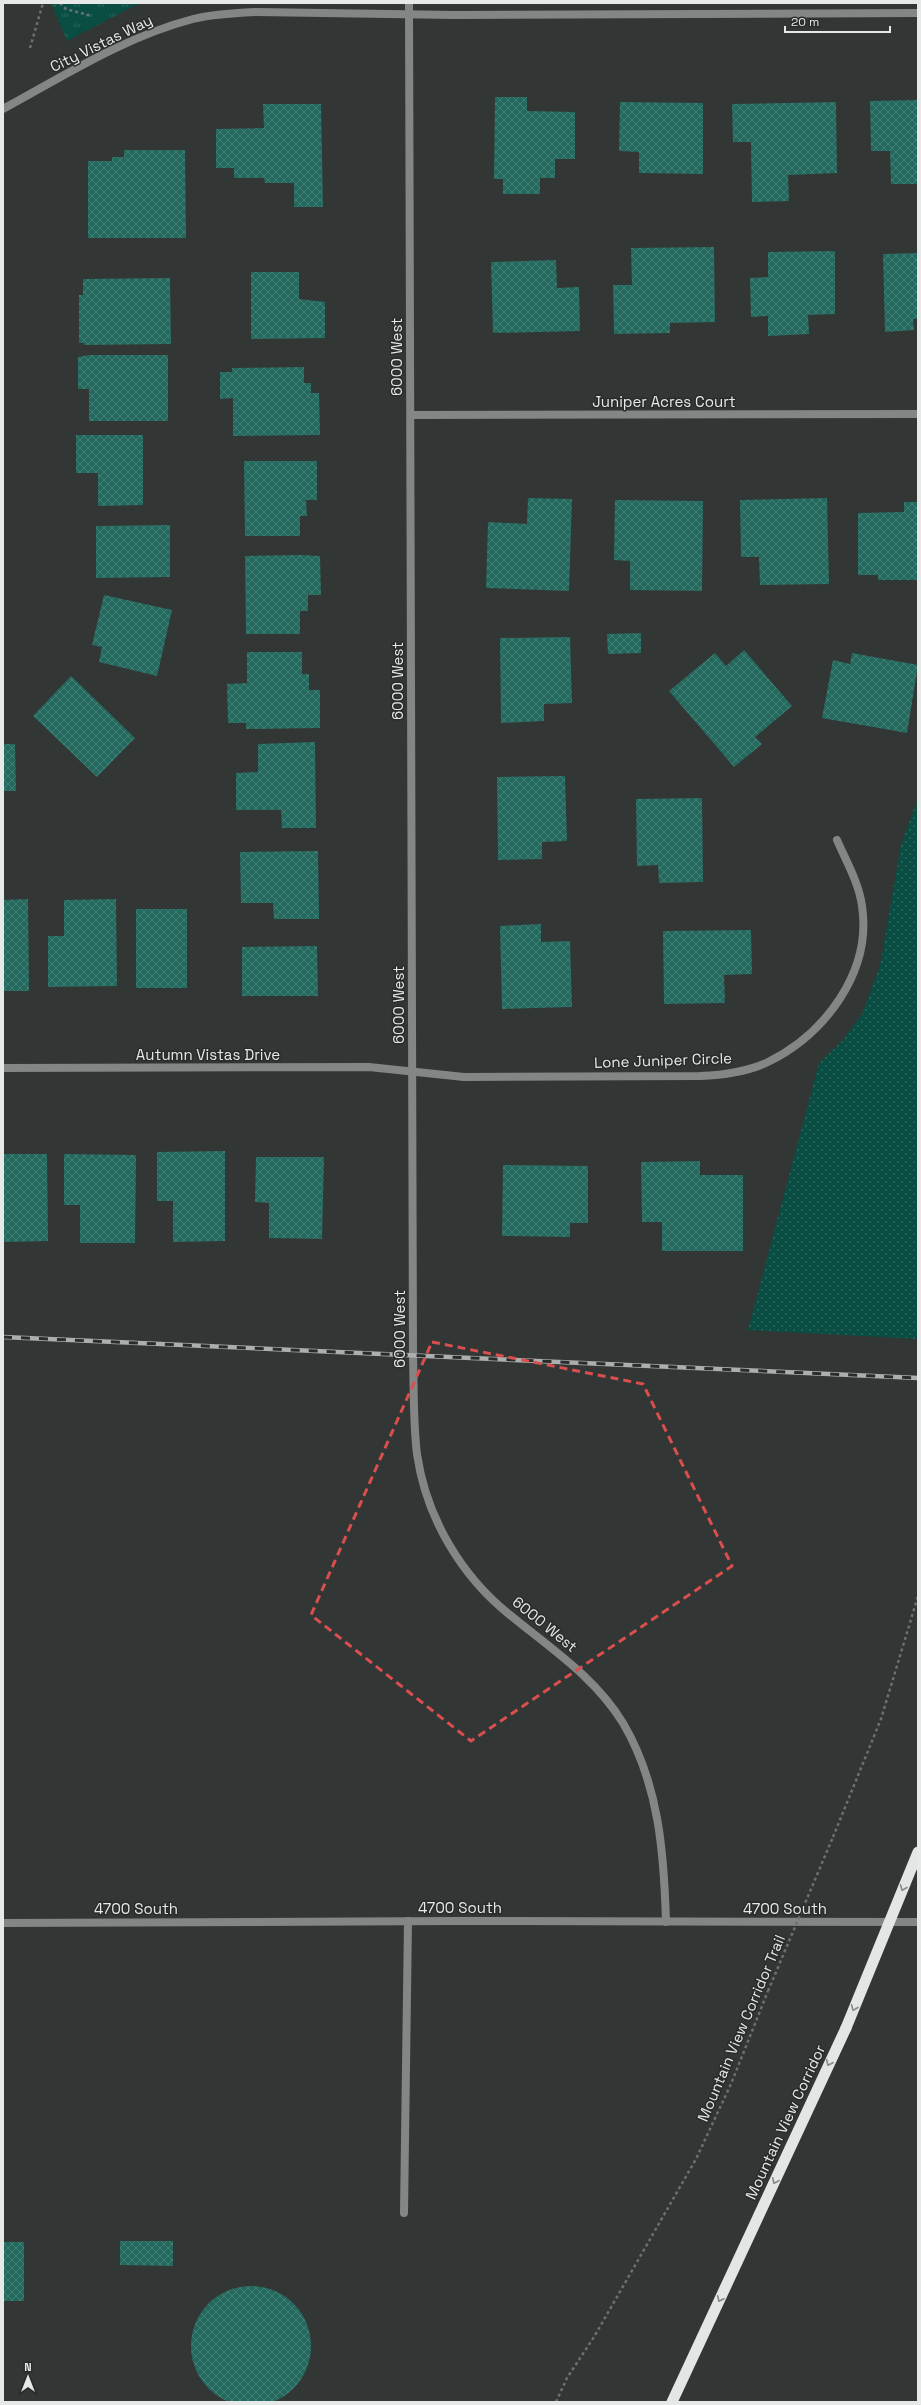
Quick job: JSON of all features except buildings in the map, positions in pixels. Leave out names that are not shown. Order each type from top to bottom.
[{"type":"highway","name":"Mountain View Corridor","points":[[672,2402],[846,2028],[918,1852]]},
{"type":"street","name":"6000 West","points":[[409,3],[412,1072],[414,1392],[417,1455],[424,1485],[447,1541],[464,1567],[484,1592],[575,1666],[600,1693],[622,1722],[639,1754],[651,1786],[658,1816],[664,1874],[666,1922]]},
{"type":"street","name":"City Vistas Way","points":[[3,109],[116,47],[141,36],[195,19],[256,12],[918,13]]},
{"type":"street","name":"Juniper Acres Court","points":[[411,415],[918,414]]},
{"type":"street","name":"Lone Juniper Circle","points":[[412,1072],[464,1077],[700,1076],[725,1074],[767,1062],[807,1037],[823,1022],[848,986],[856,964],[862,942],[862,906],[859,891],[837,840]]},
{"type":"street","name":"Autumn Vistas Drive","points":[[3,1068],[369,1068],[412,1072]]},
{"type":"street","name":"4700 South","points":[[3,1923],[408,1921],[918,1922]]},
{"type":"street","points":[[404,2213],[408,1921]]},
{"type":"path","points":[[30,48],[43,3]]},
{"type":"path","points":[[60,3],[66,9],[92,16]]},
{"type":"path","name":"Mountain View Corridor Trail","points":[[556,2402],[567,2378],[594,2337],[696,2159],[731,2084],[881,1719],[918,1596]]},
{"type":"highlighted area","points":[[432,1342],[643,1384],[732,1566],[471,1741],[311,1615]]},
{"type":"green space","points":[[51,3],[144,3],[134,6],[67,41]]},
{"type":"green space","points":[[918,798],[918,1339],[748,1330],[819,1063],[842,1041],[862,1014],[880,966],[901,845]]},
{"type":"railway","points":[[3,1337],[918,1378]]}]
